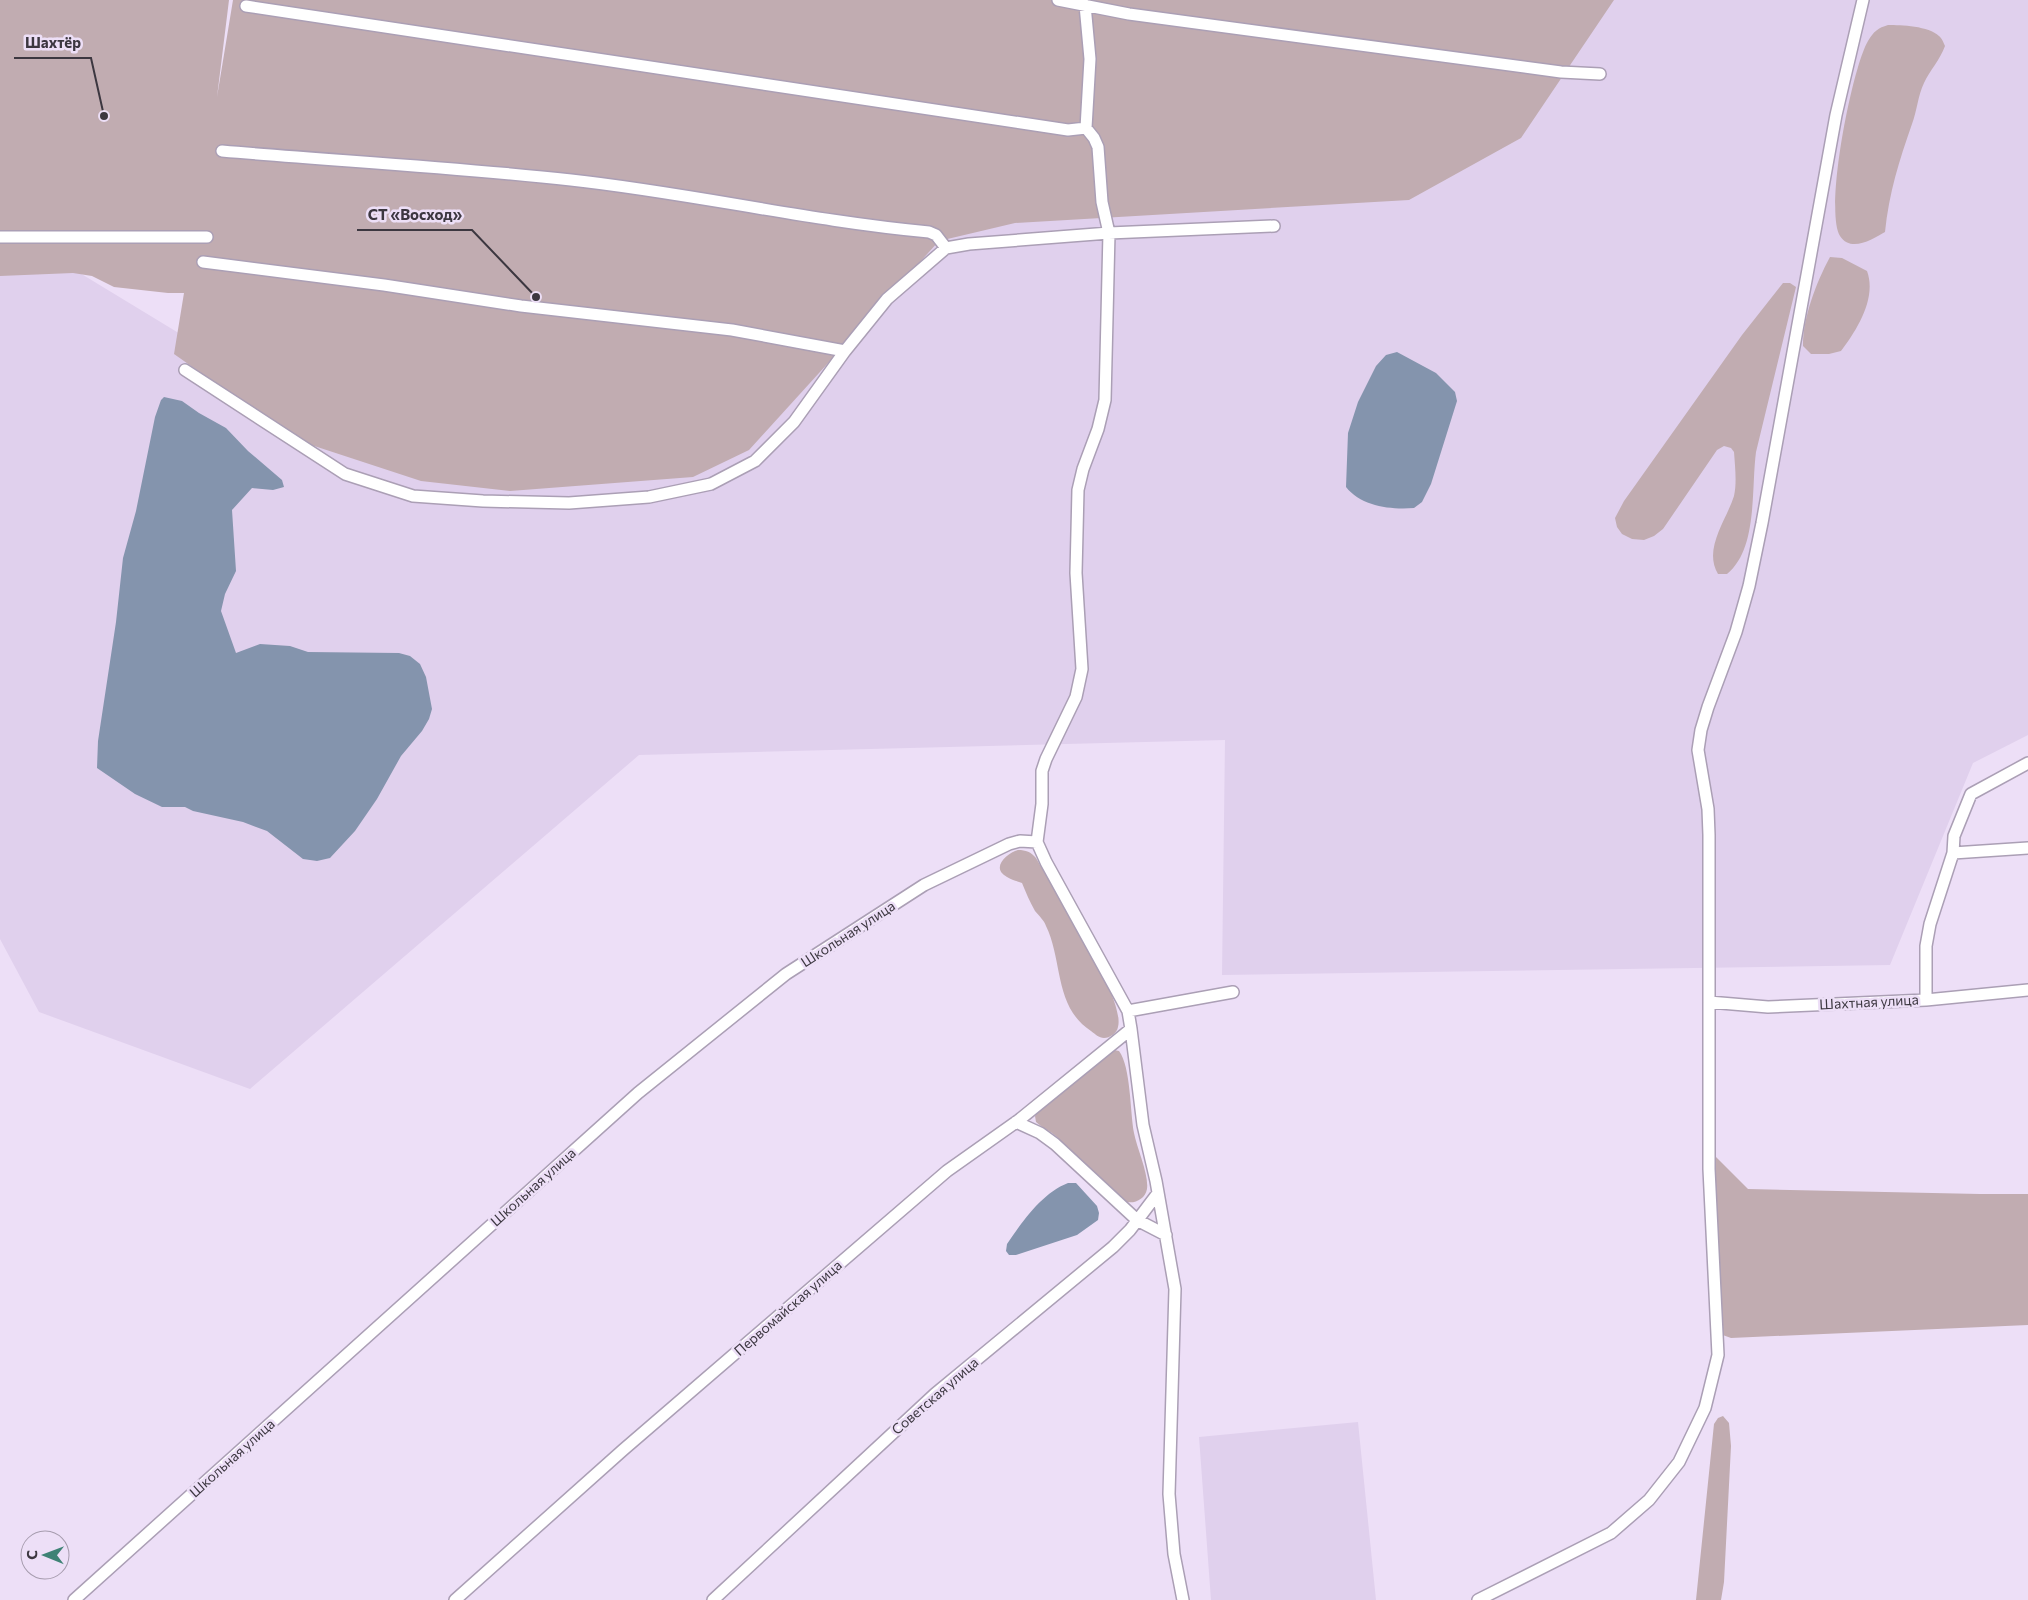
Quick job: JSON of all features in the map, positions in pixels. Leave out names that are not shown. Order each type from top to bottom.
[{"type":"street","points":[[1058,0],[1072,1],[1139,15],[1551,70],[1600,74]]},
{"type":"street","points":[[1478,1600],[1611,1533],[1649,1500],[1679,1462],[1706,1408],[1718,1354],[1709,1170],[1708,818],[1698,750],[1708,707],[1736,632],[1751,577],[1836,115],[1863,0]]},
{"type":"street","points":[[1085,5],[1090,59],[1086,128],[1098,147],[1102,202],[1109,233],[1105,400],[1098,429],[1083,469],[1078,490],[1076,573],[1082,669],[1076,697],[1042,771],[1042,804],[1037,842],[1046,862],[1128,1010],[1143,1125],[1158,1193],[1175,1289],[1170,1494],[1174,1554],[1183,1600]]},
{"type":"street","points":[[246,6],[1068,130],[1086,128]]},
{"type":"street","points":[[222,151],[581,181],[861,224],[929,232],[936,235],[946,248]]},
{"type":"street","points":[[185,370],[344,474],[413,496],[483,502],[569,503],[649,497],[711,484],[755,461],[794,422],[845,351],[887,299],[946,248],[969,244],[1109,233],[1274,226]]},
{"type":"street","points":[[0,237],[207,237]]},
{"type":"street","points":[[203,262],[384,285],[521,306],[732,330],[845,351]]},
{"type":"street","points":[[1926,1000],[1926,946],[1930,924],[1953,853],[1954,836],[1966,802],[1971,794],[2028,763]]},
{"type":"street","name":"Школьная улица","points":[[74,1600],[638,1093],[778,980],[924,885],[1009,844],[1020,841],[1037,842]]},
{"type":"street","points":[[1953,853],[2028,848]]},
{"type":"street","name":"Шахтная улица","points":[[1709,1002],[1768,1007],[1926,1000],[2028,990]]},
{"type":"street","points":[[1128,1010],[1233,992]]},
{"type":"street","name":"Первомайская улица","points":[[455,1600],[623,1450],[947,1171],[1016,1122],[1131,1029]]},
{"type":"street","points":[[1016,1122],[1040,1133],[1055,1144],[1137,1220],[1166,1235]]},
{"type":"street","name":"Советская улица","points":[[713,1600],[935,1394],[1113,1247],[1158,1193]]},
{"type":"shaded area","points":[[0,0],[229,0],[217,97],[233,0],[1614,0],[1521,138],[1409,200],[1015,223],[939,241],[749,450],[693,477],[510,491],[421,481],[296,440],[174,354],[184,293],[114,287],[92,276],[73,273],[0,276]]},
{"type":"shaded area","points":[[1597,0],[2028,0],[2028,735],[1973,763],[1890,965],[1222,975],[1225,740],[639,755],[250,1089],[39,1012],[0,939],[0,267],[70,267],[373,451],[944,203]]},
{"type":"shaded area","points":[[1888,25],[1929,30],[1940,37],[1945,46],[1926,78],[1920,93],[1914,119],[1895,177],[1885,232],[1862,243],[1850,244],[1840,236],[1836,221],[1835,198],[1842,139],[1855,79],[1868,41],[1879,29]]},
{"type":"shaded area","points":[[1830,257],[1842,258],[1867,271],[1869,292],[1867,303],[1859,324],[1841,351],[1829,354],[1811,354],[1803,346],[1805,324],[1815,289]]},
{"type":"shaded area","points":[[1783,283],[1790,283],[1796,287],[1756,452],[1748,534],[1744,550],[1737,563],[1727,574],[1718,574],[1713,555],[1717,535],[1734,496],[1736,474],[1734,452],[1731,448],[1724,446],[1717,450],[1663,529],[1654,536],[1644,540],[1632,539],[1622,534],[1617,527],[1615,518],[1624,501],[1742,335]]},
{"type":"shaded area","points":[[1018,850],[1028,852],[1036,858],[1072,917],[1100,969],[1111,992],[1117,1012],[1118,1027],[1111,1036],[1104,1038],[1097,1036],[1079,1021],[1071,1009],[1065,996],[1051,940],[1043,920],[1035,911],[1022,883],[1007,877],[1000,869],[1000,865],[1005,857]]},
{"type":"shaded area","points":[[1114,1050],[1119,1051],[1126,1068],[1134,1133],[1145,1169],[1147,1183],[1144,1196],[1134,1202],[1123,1201],[1116,1197],[1057,1137],[1036,1122],[1035,1116],[1039,1110]]},
{"type":"shaded area","points":[[1715,1156],[1748,1189],[2028,1194],[2028,1325],[1731,1338],[1720,1334]]},
{"type":"shaded area","points":[[1723,1416],[1729,1423],[1731,1446],[1724,1582],[1721,1600],[1696,1600],[1714,1424],[1718,1418]]},
{"type":"shaded area","points":[[1358,1422],[1376,1600],[1211,1600],[1199,1437]]},
{"type":"water","points":[[1397,352],[1436,373],[1455,392],[1457,401],[1431,484],[1422,502],[1414,508],[1395,508],[1368,503],[1346,487],[1348,433],[1358,402],[1376,366],[1386,355]]},
{"type":"water","points":[[164,397],[182,401],[226,428],[248,451],[282,480],[284,487],[273,490],[252,488],[232,510],[236,571],[225,594],[221,611],[236,653],[260,644],[290,646],[308,652],[399,653],[410,656],[420,664],[426,677],[432,709],[429,719],[422,731],[401,756],[377,799],[355,831],[330,858],[317,861],[303,859],[267,831],[243,822],[193,811],[185,807],[162,807],[135,794],[97,768],[98,741],[116,622],[123,558],[136,511],[155,417],[161,400]]},
{"type":"water","points":[[1068,1183],[1076,1183],[1097,1206],[1098,1220],[1077,1235],[1016,1255],[1009,1255],[1006,1251],[1007,1244],[1033,1209],[1050,1194]]},
{"type":"place","name":"Шахтёр","points":[[104,116]]},
{"type":"place","name":"СТ «Восход»","points":[[536,297]]}]
